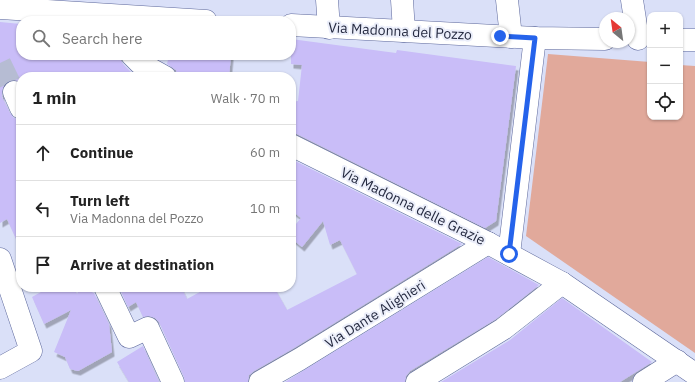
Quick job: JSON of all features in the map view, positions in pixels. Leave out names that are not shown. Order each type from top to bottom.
[{"type":"street","points":[[327,0],[329,28]]},
{"type":"street","points":[[402,0],[404,31]]},
{"type":"street","points":[[507,0],[511,37]]},
{"type":"street","points":[[632,0],[639,39]]},
{"type":"street","points":[[0,8],[78,7],[98,16]]},
{"type":"street","name":"Via Madonna del Pozzo","points":[[296,26],[511,37],[599,39]]},
{"type":"street","points":[[509,254],[535,38]]},
{"type":"street","points":[[683,40],[695,40]]},
{"type":"street","points":[[137,60],[156,72]]},
{"type":"street","name":"Via Madonna delle Grazie","points":[[296,148],[509,254],[562,283],[695,374]]},
{"type":"street","name":"Via Dante Alighieri","points":[[260,382],[488,244]]},
{"type":"street","points":[[0,259],[31,352],[0,368]]},
{"type":"street","points":[[417,382],[504,329],[526,310],[562,283]]},
{"type":"street","points":[[107,292],[129,337],[148,328],[174,382]]},
{"type":"street","points":[[644,382],[676,361]]},
{"type":"shaded area","points":[[548,54],[647,62],[647,120],[683,120],[683,65],[695,66],[695,353],[526,236]]},
{"type":"building","points":[[0,22],[16,24],[16,60],[121,60],[131,72],[16,72],[16,80],[9,80],[4,85],[2,97],[10,113],[16,119],[16,239],[7,219],[0,223]]},
{"type":"building","points":[[296,40],[396,53],[397,50],[516,66],[496,221],[485,228],[296,134],[296,101],[298,101],[302,65],[291,64],[291,60],[296,60]]},
{"type":"building","points":[[168,60],[231,60],[229,72],[176,72],[176,70],[167,64]]},
{"type":"building","points":[[296,161],[462,244],[294,348],[254,371],[249,375],[248,382],[185,382],[159,322],[155,318],[149,316],[143,317],[136,302],[128,307],[121,292],[184,292],[187,299],[200,292],[277,292],[287,310],[357,274],[340,240],[330,245],[323,221],[302,247],[296,242],[296,224],[301,218],[296,214]]},
{"type":"building","points":[[488,257],[539,285],[496,319],[410,371],[406,376],[405,382],[285,382]]},
{"type":"building","points":[[41,292],[76,292],[77,294],[78,292],[94,293],[109,324],[112,352],[78,371],[70,369],[65,357],[54,352],[71,310],[44,324],[32,297]]},
{"type":"building","points":[[562,298],[652,362],[620,382],[441,382],[510,340]]},
{"type":"building","points":[[143,346],[159,382],[129,382],[117,362]]},
{"type":"tunnel","points":[[0,63],[14,92]]},
{"type":"route","points":[[500,36],[535,38],[509,254]]}]
